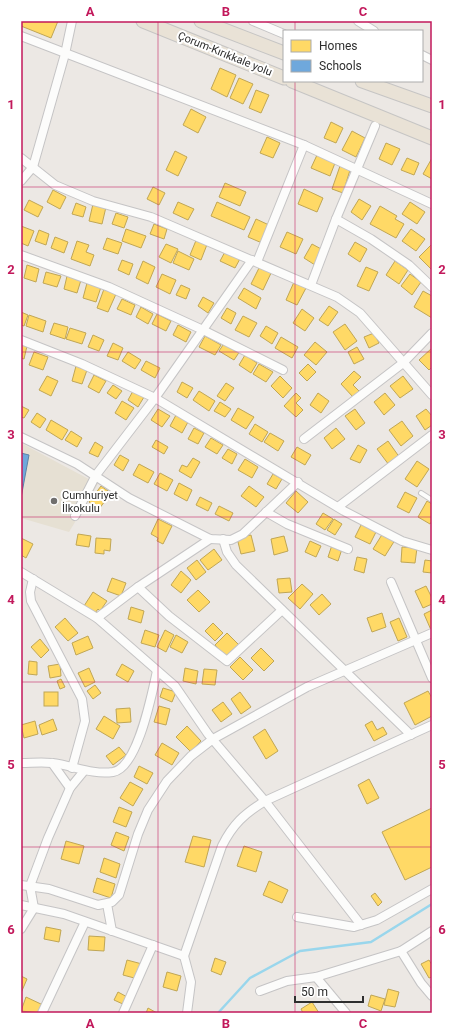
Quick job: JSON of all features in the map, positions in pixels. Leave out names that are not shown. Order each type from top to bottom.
[{"type":"highway","name":"Çorum-Kırıkkale yolu","points":[[143,21],[283,78]]},
{"type":"highway","name":"Çorum-Kırıkkale yolu","points":[[201,21],[283,53]]},
{"type":"highway","points":[[294,82],[432,138]]},
{"type":"highway","points":[[365,82],[432,106]]},
{"type":"street","points":[[21,182],[32,167],[65,54],[72,21]]},
{"type":"street","points":[[253,21],[283,34]]},
{"type":"street","points":[[358,21],[371,30]]},
{"type":"street","points":[[21,36],[304,145],[432,204]]},
{"type":"street","points":[[423,56],[432,60]]},
{"type":"street","points":[[312,285],[336,219],[375,126]]},
{"type":"street","points":[[75,516],[96,475],[155,398],[203,330],[255,261],[304,145]]},
{"type":"street","points":[[21,158],[55,185],[87,198],[151,217],[337,297],[360,314],[403,363],[431,391]]},
{"type":"street","points":[[336,219],[371,239],[409,265],[432,287]]},
{"type":"street","points":[[21,255],[109,287],[203,330],[283,370]]},
{"type":"street","points":[[304,439],[403,363],[432,333]]},
{"type":"street","points":[[21,340],[82,364],[155,398],[338,507],[402,541],[432,550]]},
{"type":"street","points":[[338,507],[432,436]]},
{"type":"street","points":[[21,437],[96,475],[130,498],[210,539],[231,540],[243,534],[298,482]]},
{"type":"street","points":[[266,512],[287,524],[348,549]]},
{"type":"street","points":[[97,618],[138,587],[210,539]]},
{"type":"street","points":[[223,540],[227,552],[236,565],[411,735]]},
{"type":"street","points":[[21,572],[97,618],[175,686],[213,739],[265,801],[361,925]]},
{"type":"street","points":[[33,579],[30,592],[31,601],[82,699],[85,721],[72,768]]},
{"type":"street","points":[[392,582],[432,678]]},
{"type":"street","points":[[138,587],[169,616],[227,661],[282,610]]},
{"type":"street","points":[[21,885],[49,889],[98,905],[107,904],[119,895],[142,822],[154,798],[174,773],[213,739],[306,687],[432,632]]},
{"type":"street","points":[[21,763],[52,763],[84,771],[111,772],[118,770],[124,765],[140,735],[157,671]]},
{"type":"street","points":[[187,1013],[191,982],[184,956],[219,854],[226,838],[244,814],[265,801],[432,725]]},
{"type":"street","points":[[52,763],[70,788]]},
{"type":"street","points":[[21,929],[34,908],[30,886],[48,838],[70,788],[84,771]]},
{"type":"street","points":[[21,889],[30,886]]},
{"type":"street","points":[[298,917],[354,927],[377,920],[432,889]]},
{"type":"street","points":[[107,904],[112,931]]},
{"type":"street","points":[[21,905],[64,914],[184,956]]},
{"type":"street","points":[[42,1013],[85,922]]},
{"type":"street","points":[[260,991],[287,981],[316,977],[401,951],[432,931]]},
{"type":"street","points":[[123,1013],[153,945]]},
{"type":"street","points":[[401,951],[421,983],[432,996]]},
{"type":"street","points":[[316,977],[346,1013]]},
{"type":"lane","points":[[421,493],[432,500]]},
{"type":"shaded area","name":"Cumhuriyet İlkokulu","points":[[21,443],[98,484],[69,532],[21,518]]},
{"type":"building: Homes","points":[[21,21],[58,21],[51,38],[21,26]]},
{"type":"building: Homes","points":[[220,68],[236,75],[227,97],[211,89]]},
{"type":"building: Homes","points":[[239,78],[253,84],[243,104],[230,98]]},
{"type":"building: Homes","points":[[256,90],[269,95],[261,113],[249,108]]},
{"type":"building: Homes","points":[[191,109],[206,117],[198,133],[183,125]]},
{"type":"building: Homes","points":[[331,122],[343,128],[336,143],[324,138]]},
{"type":"building: Homes","points":[[352,131],[365,138],[356,157],[342,150]]},
{"type":"building: Homes","points":[[267,137],[280,143],[273,158],[260,153]]},
{"type":"building: Homes","points":[[386,143],[400,149],[392,165],[379,159]]},
{"type":"building: Homes","points":[[175,151],[187,157],[178,176],[166,170]]},
{"type":"building: Homes","points":[[317,155],[335,163],[330,176],[311,168]]},
{"type":"building: Homes","points":[[407,158],[419,163],[414,175],[401,170]]},
{"type":"building: Homes","points":[[432,158],[432,179],[423,174]]},
{"type":"building: Homes","points":[[340,166],[350,170],[343,193],[332,189]]},
{"type":"building: Homes","points":[[225,183],[246,192],[240,206],[219,197]]},
{"type":"building: Homes","points":[[153,187],[165,193],[159,205],[147,199]]},
{"type":"building: Homes","points":[[304,189],[323,198],[317,212],[298,204]]},
{"type":"building: Homes","points":[[53,190],[66,197],[60,209],[47,202]]},
{"type":"building: Homes","points":[[359,199],[371,206],[362,220],[351,212]]},
{"type":"building: Homes","points":[[29,200],[43,207],[38,217],[24,210]]},
{"type":"building: Homes","points":[[178,202],[194,209],[188,220],[173,213]]},
{"type":"building: Homes","points":[[217,202],[250,217],[244,230],[211,216]]},
{"type":"building: Homes","points":[[410,202],[425,212],[417,224],[402,214]]},
{"type":"building: Homes","points":[[76,203],[86,207],[83,217],[72,214]]},
{"type":"building: Homes","points":[[93,204],[106,207],[102,224],[89,221]]},
{"type":"building: Homes","points":[[380,206],[397,216],[395,219],[404,224],[396,238],[370,224]]},
{"type":"building: Homes","points":[[116,213],[128,217],[124,228],[112,224]]},
{"type":"building: Homes","points":[[256,219],[269,225],[262,243],[248,237]]},
{"type":"building: Homes","points":[[154,224],[167,229],[164,239],[150,234]]},
{"type":"building: Homes","points":[[21,226],[34,231],[28,246],[21,243]]},
{"type":"building: Homes","points":[[126,229],[146,236],[141,248],[122,241]]},
{"type":"building: Homes","points":[[411,229],[425,239],[416,251],[402,241]]},
{"type":"building: Homes","points":[[39,230],[49,234],[46,245],[35,241]]},
{"type":"building: Homes","points":[[287,232],[303,239],[296,254],[280,247]]},
{"type":"building: Homes","points":[[55,237],[68,242],[64,253],[51,248]]},
{"type":"building: Homes","points":[[107,238],[122,243],[118,254],[103,249]]},
{"type":"building: Homes","points":[[197,238],[208,242],[201,260],[190,255]]},
{"type":"building: Homes","points":[[77,241],[89,245],[86,252],[94,255],[90,266],[71,259]]},
{"type":"building: Homes","points":[[355,242],[367,249],[360,262],[348,254]]},
{"type":"building: Homes","points":[[166,244],[178,249],[171,263],[159,257]]},
{"type":"building: Homes","points":[[312,244],[323,250],[315,265],[304,258]]},
{"type":"building: Homes","points":[[432,244],[432,270],[419,257]]},
{"type":"building: Homes","points":[[226,250],[241,257],[235,268],[220,261]]},
{"type":"building: Homes","points":[[178,251],[194,259],[189,270],[173,263]]},
{"type":"building: Homes","points":[[122,260],[133,264],[129,275],[118,270]]},
{"type":"building: Homes","points":[[143,261],[155,267],[148,284],[136,278]]},
{"type":"building: Homes","points":[[395,261],[408,270],[399,284],[386,275]]},
{"type":"building: Homes","points":[[27,265],[39,269],[36,282],[24,278]]},
{"type":"building: Homes","points":[[260,266],[272,271],[263,290],[251,284]]},
{"type":"building: Homes","points":[[366,267],[378,272],[369,291],[357,286]]},
{"type":"building: Homes","points":[[46,272],[61,276],[57,287],[43,283]]},
{"type":"building: Homes","points":[[162,274],[176,280],[170,294],[156,287]]},
{"type":"building: Homes","points":[[410,274],[421,282],[412,295],[401,286]]},
{"type":"building: Homes","points":[[67,276],[81,280],[77,293],[64,289]]},
{"type":"building: Homes","points":[[294,282],[306,288],[297,305],[286,300]]},
{"type":"building: Homes","points":[[87,283],[101,287],[96,302],[83,298]]},
{"type":"building: Homes","points":[[181,285],[190,289],[186,299],[176,295]]},
{"type":"building: Homes","points":[[244,288],[261,298],[256,309],[238,298]]},
{"type":"building: Homes","points":[[104,289],[116,294],[108,312],[97,308]]},
{"type":"building: Homes","points":[[423,291],[432,296],[432,318],[414,307]]},
{"type":"building: Homes","points":[[203,297],[214,303],[208,313],[198,306]]},
{"type":"building: Homes","points":[[122,299],[135,305],[131,315],[117,309]]},
{"type":"building: Homes","points":[[329,306],[338,312],[328,326],[319,320]]},
{"type":"building: Homes","points":[[141,307],[153,314],[148,324],[136,317]]},
{"type":"building: Homes","points":[[227,308],[236,313],[231,324],[221,318]]},
{"type":"building: Homes","points":[[302,309],[314,318],[305,331],[293,323]]},
{"type":"building: Homes","points":[[21,312],[28,315],[24,326],[21,325]]},
{"type":"building: Homes","points":[[157,314],[171,321],[166,331],[152,324]]},
{"type":"building: Homes","points":[[29,315],[46,321],[43,332],[26,326]]},
{"type":"building: Homes","points":[[243,316],[257,323],[249,337],[235,330]]},
{"type":"building: Homes","points":[[54,323],[68,327],[65,339],[50,334]]},
{"type":"building: Homes","points":[[345,324],[357,341],[345,350],[333,332]]},
{"type":"building: Homes","points":[[178,325],[191,332],[186,342],[173,335]]},
{"type":"building: Homes","points":[[266,326],[278,333],[272,344],[260,336]]},
{"type":"building: Homes","points":[[70,328],[86,333],[82,344],[66,339]]},
{"type":"building: Homes","points":[[374,333],[379,343],[369,348],[364,337]]},
{"type":"building: Homes","points":[[93,335],[104,340],[99,351],[88,347]]},
{"type":"building: Homes","points":[[205,336],[221,345],[215,355],[199,347]]},
{"type":"building: Homes","points":[[281,337],[298,347],[292,358],[275,348]]},
{"type":"building: Homes","points":[[225,342],[240,351],[234,360],[219,351]]},
{"type":"building: Homes","points":[[315,342],[327,352],[316,365],[304,355]]},
{"type":"building: Homes","points":[[113,343],[123,348],[118,360],[107,356]]},
{"type":"building: Homes","points":[[21,344],[27,346],[24,359],[21,358]]},
{"type":"building: Homes","points":[[357,347],[364,359],[354,364],[348,352]]},
{"type":"building: Homes","points":[[432,348],[432,367],[429,370],[419,360]]},
{"type":"building: Homes","points":[[34,352],[48,357],[43,370],[29,365]]},
{"type":"building: Homes","points":[[128,352],[141,360],[135,369],[122,361]]},
{"type":"building: Homes","points":[[245,355],[257,363],[251,373],[239,365]]},
{"type":"building: Homes","points":[[146,361],[160,368],[155,378],[141,370]]},
{"type":"building: Homes","points":[[259,364],[273,372],[266,382],[253,374]]},
{"type":"building: Homes","points":[[308,364],[316,372],[307,381],[299,373]]},
{"type":"building: Homes","points":[[76,366],[87,370],[82,384],[72,381]]},
{"type":"building: Homes","points":[[354,371],[361,377],[353,385],[359,391],[353,397],[341,384]]},
{"type":"building: Homes","points":[[94,375],[106,381],[99,393],[88,387]]},
{"type":"building: Homes","points":[[47,376],[58,381],[51,396],[39,390]]},
{"type":"building: Homes","points":[[280,376],[292,388],[283,398],[271,386]]},
{"type":"building: Homes","points":[[403,376],[413,389],[400,398],[390,386]]},
{"type":"building: Homes","points":[[182,382],[193,388],[187,398],[177,392]]},
{"type":"building: Homes","points":[[226,383],[234,388],[225,401],[217,396]]},
{"type":"building: Homes","points":[[113,385],[122,391],[116,399],[107,393]]},
{"type":"building: Homes","points":[[133,391],[144,397],[138,407],[128,400]]},
{"type":"building: Homes","points":[[199,391],[215,401],[209,411],[193,400]]},
{"type":"building: Homes","points":[[296,393],[301,398],[296,403],[303,410],[296,417],[284,406]]},
{"type":"building: Homes","points":[[318,393],[329,401],[321,413],[310,405]]},
{"type":"building: Homes","points":[[385,393],[395,405],[384,415],[374,402]]},
{"type":"building: Homes","points":[[122,401],[134,408],[126,420],[115,413]]},
{"type":"building: Homes","points":[[220,402],[231,409],[225,417],[214,411]]},
{"type":"building: Homes","points":[[21,406],[29,410],[24,418],[21,417]]},
{"type":"building: Homes","points":[[238,408],[254,417],[246,429],[231,420]]},
{"type":"building: Homes","points":[[158,409],[170,416],[162,427],[151,420]]},
{"type":"building: Homes","points":[[355,409],[365,423],[356,430],[345,416]]},
{"type":"building: Homes","points":[[426,409],[432,416],[432,425],[425,430],[416,416]]},
{"type":"building: Homes","points":[[37,413],[46,419],[40,428],[31,422]]},
{"type":"building: Homes","points":[[176,415],[188,422],[182,433],[170,426]]},
{"type":"building: Homes","points":[[51,420],[68,430],[62,440],[46,430]]},
{"type":"building: Homes","points":[[402,421],[413,436],[401,446],[389,430]]},
{"type":"building: Homes","points":[[255,424],[268,432],[262,442],[249,434]]},
{"type":"building: Homes","points":[[194,428],[204,433],[198,444],[188,439]]},
{"type":"building: Homes","points":[[336,428],[345,439],[332,449],[324,438]]},
{"type":"building: Homes","points":[[71,431],[82,438],[77,447],[65,440]]},
{"type":"building: Homes","points":[[270,433],[284,441],[278,451],[264,442]]},
{"type":"building: Homes","points":[[211,438],[223,445],[217,454],[205,447]]},
{"type":"building: Homes","points":[[156,440],[168,447],[164,454],[152,447]]},
{"type":"building: Homes","points":[[388,441],[400,458],[389,465],[377,449]]},
{"type":"building: Homes","points":[[95,442],[103,447],[98,457],[89,453]]},
{"type":"building: Homes","points":[[358,445],[367,450],[360,463],[350,459]]},
{"type":"building: Homes","points":[[297,447],[311,455],[305,465],[291,457]]},
{"type":"building: Homes","points":[[228,449],[237,454],[232,464],[222,458]]},
{"type":"building: Homes","points":[[120,455],[129,460],[123,471],[114,465]]},
{"type":"building: Homes","points":[[193,458],[200,462],[191,478],[179,471],[182,465],[187,467]]},
{"type":"building: Homes","points":[[245,459],[258,467],[252,478],[238,470]]},
{"type":"building: Homes","points":[[417,461],[429,469],[417,487],[405,479]]},
{"type":"building: Homes","points":[[139,464],[154,472],[148,483],[133,475]]},
{"type":"building: Homes","points":[[160,473],[173,480],[167,491],[154,484]]},
{"type":"building: Homes","points":[[273,474],[282,479],[276,489],[267,484]]},
{"type":"building: Homes","points":[[179,483],[192,490],[187,501],[174,494]]},
{"type":"building: Homes","points":[[101,486],[111,493],[99,509],[89,502]]},
{"type":"building: Homes","points":[[249,486],[264,497],[256,507],[241,496]]},
{"type":"building: Homes","points":[[296,491],[308,502],[298,513],[286,503]]},
{"type":"building: Homes","points":[[405,492],[417,498],[409,513],[397,507]]},
{"type":"building: Homes","points":[[200,497],[212,503],[208,511],[196,505]]},
{"type":"building: Homes","points":[[427,501],[432,504],[432,521],[430,524],[418,517]]},
{"type":"building: Homes","points":[[219,506],[233,513],[229,521],[215,514]]},
{"type":"building: Homes","points":[[323,513],[333,519],[325,530],[316,524]]},
{"type":"building: Homes","points":[[158,519],[172,526],[163,544],[157,541],[158,538],[151,534]]},
{"type":"building: Homes","points":[[334,519],[342,524],[335,535],[327,530]]},
{"type":"building: Homes","points":[[362,523],[377,530],[370,544],[355,537]]},
{"type":"building: Homes","points":[[383,533],[395,540],[385,556],[373,549]]},
{"type":"building: Homes","points":[[78,534],[91,536],[89,547],[76,545]]},
{"type":"building: Homes","points":[[251,535],[255,551],[241,554],[237,538]]},
{"type":"building: Homes","points":[[284,536],[288,551],[274,555],[271,539]]},
{"type":"building: Homes","points":[[21,538],[33,544],[26,558],[21,555]]},
{"type":"building: Homes","points":[[96,538],[111,539],[110,551],[104,550],[104,554],[95,553]]},
{"type":"building: Homes","points":[[310,541],[321,546],[316,557],[305,552]]},
{"type":"building: Homes","points":[[332,545],[342,549],[338,561],[328,557]]},
{"type":"building: Homes","points":[[402,547],[417,548],[415,563],[401,562]]},
{"type":"building: Homes","points":[[214,549],[222,560],[208,570],[200,560]]},
{"type":"building: Homes","points":[[357,557],[367,559],[364,573],[354,570]]},
{"type":"building: Homes","points":[[197,560],[206,572],[196,580],[187,568]]},
{"type":"building: Homes","points":[[425,560],[432,561],[432,573],[423,572]]},
{"type":"building: Homes","points":[[181,571],[191,580],[181,593],[171,585]]},
{"type":"building: Homes","points":[[112,578],[126,583],[121,596],[107,591]]},
{"type":"building: Homes","points":[[290,578],[292,592],[279,593],[277,579]]},
{"type":"building: Homes","points":[[302,584],[313,594],[300,609],[288,598]]},
{"type":"building: Homes","points":[[426,586],[432,598],[432,604],[423,608],[415,591]]},
{"type":"building: Homes","points":[[198,590],[210,602],[199,612],[187,600]]},
{"type":"building: Homes","points":[[93,592],[107,601],[100,611],[98,609],[95,613],[84,606]]},
{"type":"building: Homes","points":[[322,594],[331,604],[319,615],[310,605]]},
{"type":"building: Homes","points":[[131,607],[144,611],[141,623],[128,619]]},
{"type":"building: Homes","points":[[432,610],[432,630],[431,630],[424,614]]},
{"type":"building: Homes","points":[[382,613],[386,627],[372,632],[367,618]]},
{"type":"building: Homes","points":[[65,618],[78,633],[68,641],[55,627]]},
{"type":"building: Homes","points":[[399,618],[407,637],[398,641],[390,622]]},
{"type":"building: Homes","points":[[213,623],[223,633],[215,641],[205,631]]},
{"type":"building: Homes","points":[[145,630],[159,635],[155,647],[141,643]]},
{"type":"building: Homes","points":[[165,630],[174,635],[166,652],[157,647]]},
{"type":"building: Homes","points":[[227,633],[239,645],[227,658],[215,645]]},
{"type":"building: Homes","points":[[176,635],[188,642],[182,653],[170,647]]},
{"type":"building: Homes","points":[[88,636],[93,648],[76,655],[72,643]]},
{"type":"building: Homes","points":[[40,639],[49,650],[41,658],[31,647]]},
{"type":"building: Homes","points":[[261,648],[274,661],[264,671],[251,658]]},
{"type":"building: Homes","points":[[240,657],[253,670],[243,680],[230,667]]},
{"type":"building: Homes","points":[[29,661],[37,662],[37,675],[28,674]]},
{"type":"building: Homes","points":[[60,664],[61,676],[50,678],[48,666]]},
{"type":"building: Homes","points":[[122,664],[134,671],[128,682],[116,675]]},
{"type":"building: Homes","points":[[89,668],[95,682],[85,687],[78,673]]},
{"type":"building: Homes","points":[[185,668],[198,671],[196,684],[183,681]]},
{"type":"building: Homes","points":[[204,669],[217,670],[215,685],[202,684]]},
{"type":"building: Homes","points":[[61,679],[65,687],[60,689],[57,681]]},
{"type":"building: Homes","points":[[95,685],[101,693],[93,699],[87,691]]},
{"type":"building: Homes","points":[[163,688],[176,692],[172,702],[160,697]]},
{"type":"building: Homes","points":[[428,691],[432,698],[432,716],[415,725],[404,703]]},
{"type":"building: Homes","points":[[44,692],[58,692],[58,706],[44,706]]},
{"type":"building: Homes","points":[[240,692],[251,707],[241,714],[231,699]]},
{"type":"building: Homes","points":[[223,702],[232,714],[221,722],[212,710]]},
{"type":"building: Homes","points":[[159,706],[170,709],[166,725],[154,722]]},
{"type":"building: Homes","points":[[130,708],[131,722],[117,723],[116,709]]},
{"type":"building: Homes","points":[[104,716],[120,726],[113,739],[96,729]]},
{"type":"building: Homes","points":[[53,719],[57,730],[42,735],[39,725]]},
{"type":"building: Homes","points":[[35,721],[38,734],[24,738],[21,725]]},
{"type":"building: Homes","points":[[372,721],[377,730],[383,727],[387,734],[374,741],[365,725]]},
{"type":"building: Homes","points":[[187,726],[201,741],[191,752],[176,737]]},
{"type":"building: Homes","points":[[265,729],[278,751],[266,759],[253,737]]},
{"type":"building: Homes","points":[[162,743],[179,753],[172,765],[155,755]]},
{"type":"building: Homes","points":[[119,747],[126,755],[113,765],[106,756]]},
{"type":"building: Homes","points":[[139,766],[153,773],[147,784],[134,777]]},
{"type":"building: Homes","points":[[369,779],[379,798],[367,804],[358,785]]},
{"type":"building: Homes","points":[[130,782],[143,789],[133,806],[120,798]]},
{"type":"building: Homes","points":[[119,807],[132,812],[126,827],[113,822]]},
{"type":"building: Homes","points":[[432,808],[432,867],[405,880],[382,832]]},
{"type":"building: Homes","points":[[116,832],[129,837],[124,851],[111,845]]},
{"type":"building: Homes","points":[[193,836],[211,840],[204,867],[185,862]]},
{"type":"building: Homes","points":[[66,841],[84,846],[79,864],[61,859]]},
{"type":"building: Homes","points":[[244,846],[262,852],[256,872],[237,866]]},
{"type":"building: Homes","points":[[104,858],[120,864],[116,878],[100,872]]},
{"type":"building: Homes","points":[[97,878],[115,884],[111,898],[93,892]]},
{"type":"building: Homes","points":[[269,881],[288,890],[282,903],[263,895]]},
{"type":"building: Homes","points":[[375,893],[382,902],[378,906],[371,896]]},
{"type":"building: Homes","points":[[46,927],[61,930],[59,942],[44,939]]},
{"type":"building: Homes","points":[[89,936],[105,937],[104,951],[88,950]]},
{"type":"building: Homes","points":[[215,958],[226,962],[221,975],[211,971]]},
{"type":"building: Homes","points":[[127,960],[142,964],[138,979],[123,975]]},
{"type":"building: Homes","points":[[429,960],[432,965],[432,977],[429,978],[421,964]]},
{"type":"building: Homes","points":[[167,972],[181,976],[177,991],[163,987]]},
{"type":"building: Homes","points":[[21,976],[27,979],[21,993]]},
{"type":"building: Homes","points":[[388,989],[399,992],[395,1007],[384,1005]]},
{"type":"building: Homes","points":[[118,992],[129,998],[125,1005],[114,1000]]},
{"type":"building: Homes","points":[[371,995],[385,999],[381,1011],[368,1006]]},
{"type":"building: Homes","points":[[26,997],[43,1005],[40,1013],[21,1011]]},
{"type":"building: Homes","points":[[312,1002],[319,1013],[303,1013],[301,1009]]},
{"type":"building: Homes","points":[[148,1008],[157,1013],[146,1013]]},
{"type":"building: Schools","points":[[21,453],[29,455],[21,498]]},
{"type":"waterway","points":[[218,1013],[250,978],[300,951],[371,942],[432,904]]},
{"type":"place","name":"Cumhuriyet İlkokulu","points":[[54,501]]}]
